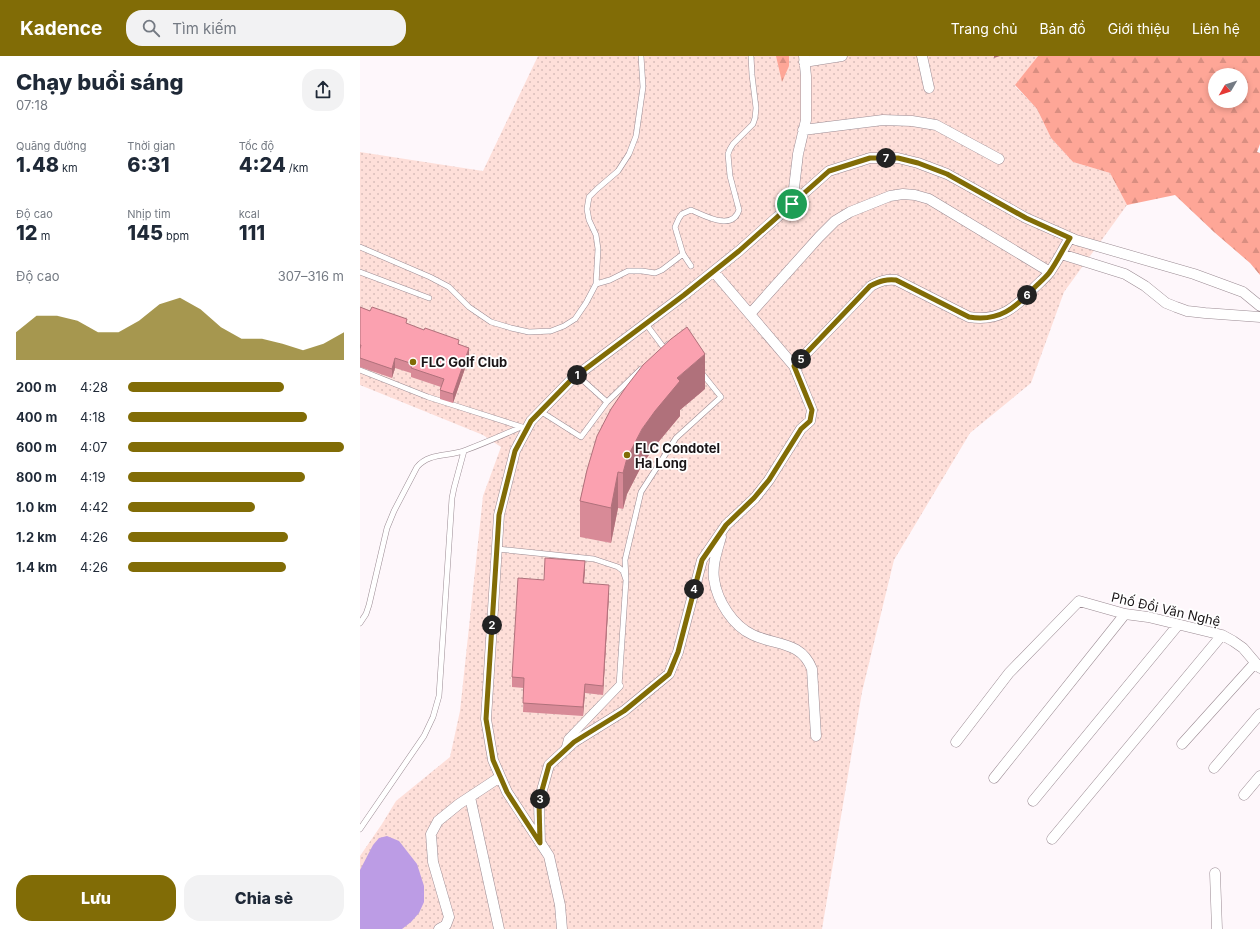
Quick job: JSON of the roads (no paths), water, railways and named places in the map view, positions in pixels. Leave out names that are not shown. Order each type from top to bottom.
[{"type":"street","points":[[792,204],[798,154],[806,120],[806,76],[804,59],[842,56]]},
{"type":"street","points":[[922,56],[929,88]]},
{"type":"street","points":[[803,130],[883,120],[912,121],[936,125],[999,159]]},
{"type":"street","points":[[562,929],[560,905],[549,856],[507,792],[500,777],[493,760],[486,719],[499,515],[515,451],[524,428],[572,379],[714,272],[829,171],[870,158],[898,158],[918,163],[947,174],[1026,218],[1070,238],[1194,274],[1243,292],[1260,306]]},
{"type":"street","points":[[750,314],[835,221],[850,212],[890,196],[903,194],[915,195],[929,199],[1050,272]]},
{"type":"street","points":[[794,366],[870,286],[878,282],[887,279],[896,280],[969,317],[980,319],[990,318],[1003,314],[1014,307],[1050,272],[1070,238]]},
{"type":"street","points":[[1060,254],[1125,274],[1145,286],[1166,303],[1187,311],[1260,316]]},
{"type":"street","points":[[540,843],[539,801],[549,765],[574,742],[624,711],[669,674],[678,652],[702,560],[726,525],[754,498],[769,480],[801,429],[810,421],[812,410],[794,366],[714,272]]},
{"type":"street","points":[[726,525],[717,550],[714,564],[714,580],[719,597],[728,614],[740,627],[754,635],[794,648],[802,653],[808,660],[812,669],[816,736]]},
{"type":"street","name":"Phố Đồi Văn Nghệ","points":[[956,742],[1009,673],[1079,602],[1125,614],[1148,617],[1222,635],[1243,648],[1257,665]]},
{"type":"street","points":[[994,778],[1125,614]]},
{"type":"street","points":[[1033,801],[1178,625]]},
{"type":"street","points":[[1052,839],[1222,635]]},
{"type":"street","points":[[1182,744],[1257,665]]},
{"type":"street","points":[[565,751],[568,739],[619,686]]},
{"type":"street","points":[[1214,768],[1260,714]]},
{"type":"street","points":[[1244,795],[1260,776]]},
{"type":"street","points":[[439,929],[446,925],[449,917],[433,862],[431,834],[438,821],[500,777]]},
{"type":"street","points":[[470,797],[499,929]]},
{"type":"street","points":[[1215,873],[1217,929]]},
{"type":"lane","points":[[360,247],[430,277],[449,287],[470,307],[491,322],[529,332],[551,331],[564,326],[575,318],[586,303],[596,284],[598,249],[596,235],[589,220],[587,209],[589,197],[618,171],[629,154],[636,136],[643,88],[641,56]]},
{"type":"lane","points":[[691,266],[683,254],[675,227],[678,218],[682,214],[691,210],[724,222],[738,214],[739,210],[730,176],[728,154],[733,144],[752,124],[755,118],[756,108],[751,56]]},
{"type":"lane","points":[[596,284],[610,280],[628,271],[655,273],[662,270],[683,254]]},
{"type":"lane","points":[[360,272],[429,298]]},
{"type":"lane","points":[[646,324],[664,348]]},
{"type":"lane","points":[[658,353],[675,340]]},
{"type":"lane","points":[[540,412],[581,437],[607,402],[647,364]]},
{"type":"lane","points":[[619,686],[626,580],[625,560],[641,492],[676,438],[721,397],[698,368]]},
{"type":"lane","points":[[360,370],[428,397],[524,428]]},
{"type":"lane","points":[[577,375],[607,402]]},
{"type":"lane","points":[[360,623],[366,614],[369,605],[386,528],[416,467],[429,458],[464,451],[524,428]]},
{"type":"lane","points":[[360,829],[424,736],[433,717],[440,696],[452,498],[464,451]]},
{"type":"lane","points":[[497,549],[594,559],[618,567],[622,571],[626,580]]},
{"type":"place","name":"FLC Golf Club","points":[[413,362]]},
{"type":"place","name":"FLC Condotel Ha Long","points":[[627,455]]}]
